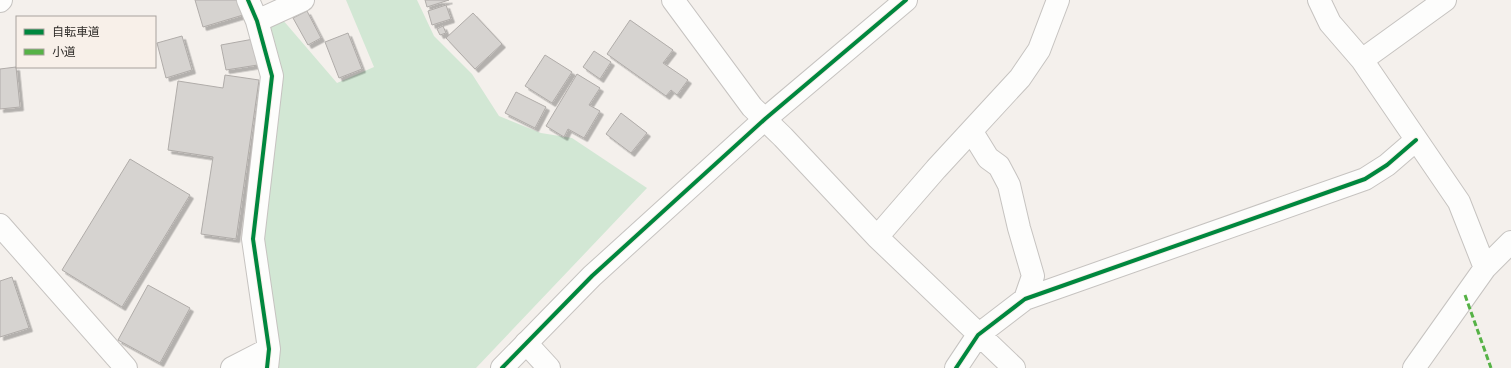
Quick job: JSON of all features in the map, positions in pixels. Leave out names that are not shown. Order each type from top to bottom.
[{"type":"street","points":[[232,368],[268,359],[253,239],[272,76],[257,21],[248,0]]},
{"type":"street","points":[[257,21],[303,0]]},
{"type":"street","points":[[673,0],[752,107],[877,237],[1014,368]]},
{"type":"street","points":[[502,368],[592,276],[765,119],[906,0]]},
{"type":"street","points":[[877,237],[936,169],[972,132],[1020,78],[1039,50],[1058,0]]},
{"type":"street","points":[[1319,0],[1330,23],[1362,60],[1459,202],[1485,268]]},
{"type":"street","points":[[1362,60],[1445,0]]},
{"type":"street","points":[[972,132],[988,158],[999,166],[1009,185],[1032,276],[1025,299]]},
{"type":"street","points":[[956,368],[978,335],[1025,299],[1365,179],[1387,165],[1416,140]]},
{"type":"street","points":[[1,226],[126,368]]},
{"type":"street","points":[[1414,368],[1485,268],[1511,242]]},
{"type":"street","points":[[526,343],[549,368]]},
{"type":"green space","points":[[346,0],[417,0],[434,36],[472,74],[499,116],[541,133],[572,138],[647,188],[476,368],[277,368],[254,231],[283,83],[270,28],[276,12],[337,83],[374,67]]},
{"type":"building","points":[[195,0],[239,0],[243,15],[203,27]]},
{"type":"building","points":[[425,0],[449,0],[427,7]]},
{"type":"building","points":[[446,5],[451,19],[432,25],[428,11]]},
{"type":"building","points":[[307,11],[321,38],[308,45],[293,18]]},
{"type":"building","points":[[473,13],[502,44],[475,69],[446,38]]},
{"type":"building","points":[[630,20],[673,50],[663,63],[688,80],[677,95],[671,90],[666,96],[607,54]]},
{"type":"building","points":[[443,26],[446,33],[440,35],[437,29]]},
{"type":"building","points":[[348,33],[362,69],[339,78],[325,42]]},
{"type":"building","points":[[182,36],[192,70],[166,78],[157,43]]},
{"type":"building","points":[[259,38],[264,64],[226,70],[221,45]]},
{"type":"building","points":[[594,51],[611,62],[600,79],[583,67]]},
{"type":"building","points":[[545,55],[572,72],[552,103],[525,86]]},
{"type":"building","points":[[16,67],[20,107],[0,109],[0,69]]},
{"type":"building","points":[[577,74],[600,88],[589,105],[600,111],[584,138],[568,129],[564,137],[546,126]]},
{"type":"building","points":[[225,75],[259,80],[236,239],[201,234],[213,157],[168,150],[178,81],[223,88]]},
{"type":"building","points":[[516,92],[546,107],[535,128],[505,113]]},
{"type":"building","points":[[621,113],[647,133],[631,153],[606,134]]},
{"type":"building","points":[[130,159],[190,195],[122,307],[62,270]]},
{"type":"building","points":[[12,277],[29,328],[0,337],[0,281]]},
{"type":"building","points":[[148,285],[190,308],[160,363],[118,340]]},
{"type":"marked path","points":[[1465,295],[1491,368]]},
{"type":"cycle path","points":[[248,0],[257,21],[272,76],[253,239],[269,349],[267,368]]},
{"type":"cycle path","points":[[502,368],[592,276],[765,119],[906,0]]},
{"type":"cycle path","points":[[956,368],[978,335],[1025,299],[1365,179],[1387,165],[1416,140]]}]
